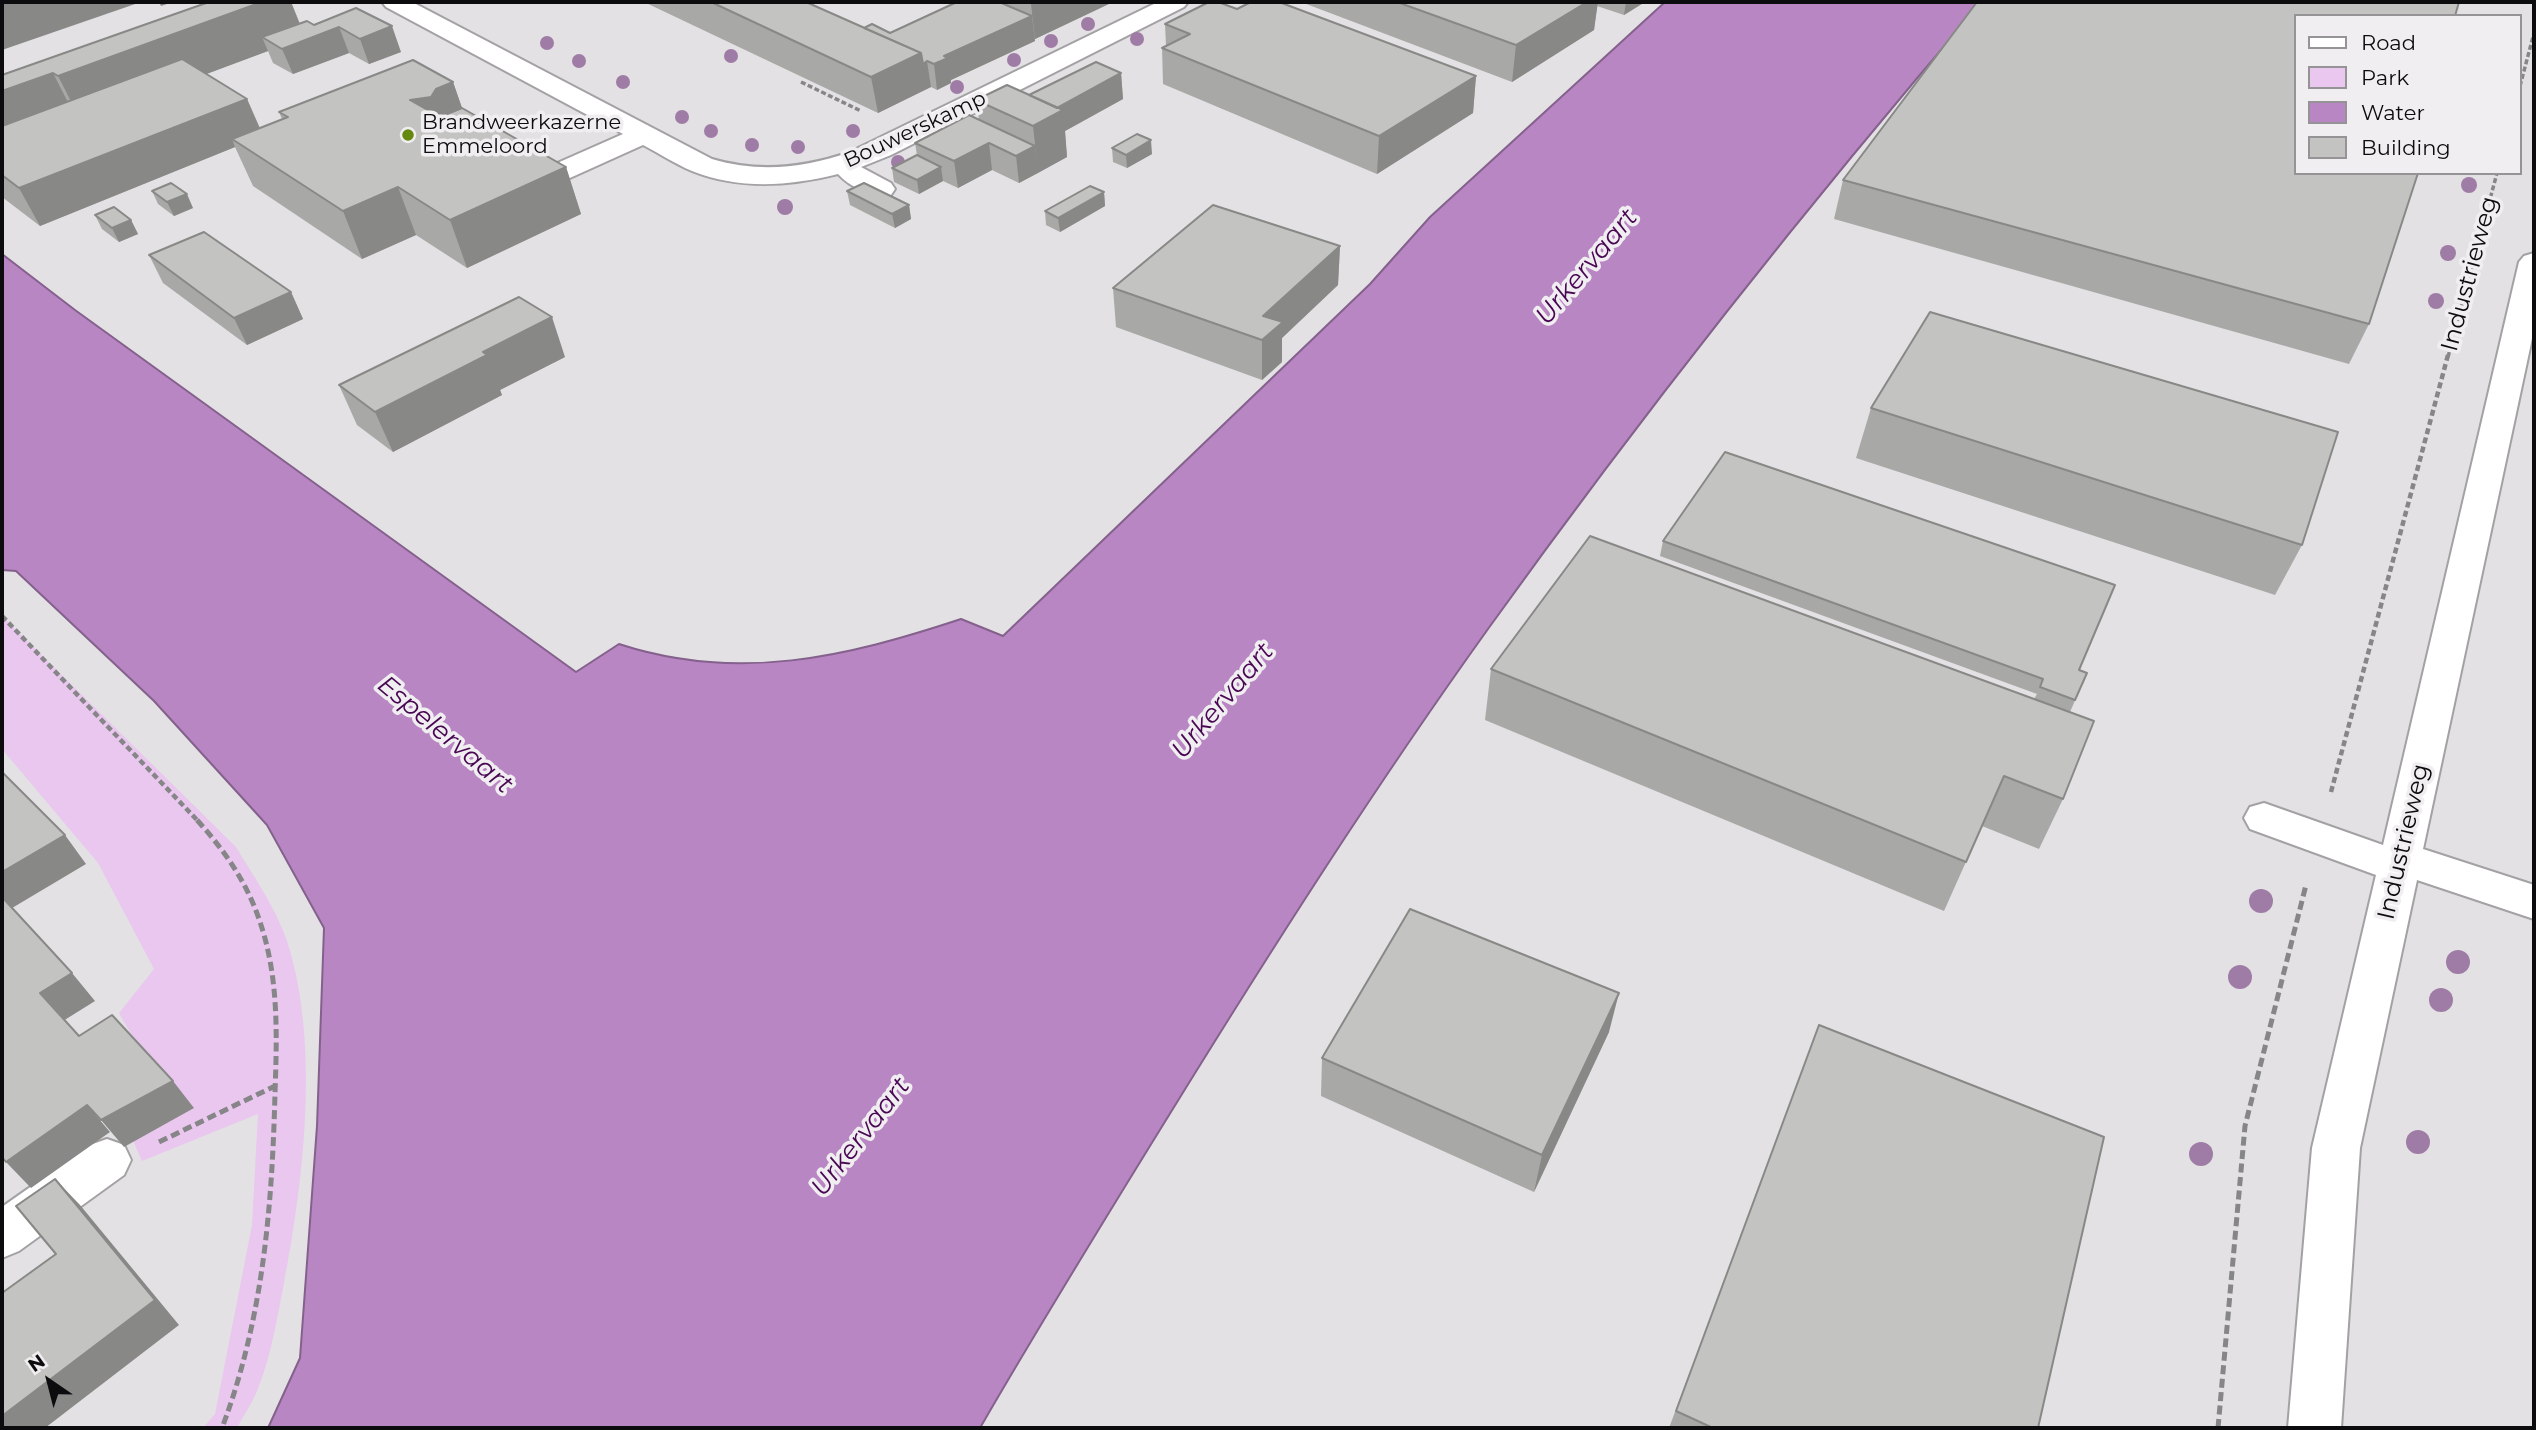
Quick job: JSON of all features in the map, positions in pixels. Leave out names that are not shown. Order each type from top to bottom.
[{"type":"street","name":"Bouwerskamp","points":[[394,2],[702,165],[735,174],[760,177],[795,176],[844,164],[882,149],[1176,2]]},
{"type":"street","points":[[522,98],[552,85]]},
{"type":"street","points":[[531,185],[645,134]]},
{"type":"street","points":[[844,164],[855,175],[881,189]]},
{"type":"street","name":"Industrieweg","points":[[2314,1428],[2336,1148],[2534,262]]},
{"type":"street","points":[[2264,818],[2534,902]]},
{"type":"street","points":[[2,1234],[107,1160]]},
{"type":"path","points":[[2522,78],[2534,33]]},
{"type":"path","points":[[801,82],[870,115]]},
{"type":"path","name":"Industrieweg","points":[[2330,796],[2496,175]]},
{"type":"path","points":[[2,616],[156,776],[225,854],[241,878],[262,928],[278,1023],[274,1145],[259,1293],[237,1392],[222,1428]]},
{"type":"path","points":[[2218,1428],[2245,1126],[2306,884]]},
{"type":"path","points":[[155,1145],[275,1086]]},
{"type":"green space","points":[[2,616],[236,847],[271,905],[287,941],[297,981],[306,1067],[298,1200],[270,1351],[255,1396],[237,1428],[203,1428],[215,1414],[252,1225],[258,1114],[142,1161],[127,1127],[172,1106],[119,1013],[154,969],[98,863],[2,749]]},
{"type":"water","points":[[1665,2],[1982,2],[1728,310],[1606,468],[1488,629],[1363,810],[1244,995],[1072,1273],[980,1428],[268,1428],[300,1358],[317,1126],[324,928],[267,825],[154,701],[16,571],[2,570],[2,254],[75,310],[576,672],[619,644],[663,656],[706,662],[749,663],[834,654],[961,619],[1003,636],[1370,284],[1430,217]]},
{"type":"building","points":[[209,2],[262,2],[58,76],[53,73],[2,91],[2,75]]},
{"type":"building","points":[[711,2],[806,2],[921,53],[871,77]]},
{"type":"building","points":[[957,2],[999,2],[1032,16],[944,56],[948,58],[934,64],[927,61],[923,64],[921,53],[864,28],[872,24],[890,33]]},
{"type":"building","points":[[1209,2],[1218,2],[1237,9],[1251,2],[1279,2],[1476,76],[1379,136],[1162,48],[1190,34],[1165,24]]},
{"type":"building","points":[[1397,2],[1587,2],[1516,45]]},
{"type":"building","points":[[1977,2],[2459,2],[2456,14],[2294,14],[2294,175],[2417,175],[2369,324],[1843,180]]},
{"type":"building","points":[[356,8],[392,26],[360,39],[339,27],[282,49],[262,37],[307,21],[314,25]]},
{"type":"building","points":[[182,59],[247,99],[19,188],[2,175],[2,126]]},
{"type":"building","points":[[413,60],[453,82],[436,89],[431,97],[410,100],[440,117],[462,108],[566,167],[450,220],[398,187],[343,211],[232,139],[288,117],[279,112]]},
{"type":"building","points":[[1096,62],[1121,73],[1057,108],[1029,95]]},
{"type":"building","points":[[1007,85],[1063,110],[1033,126],[976,100]]},
{"type":"building","points":[[969,115],[1035,146],[1016,156],[989,143],[954,161],[915,143]]},
{"type":"building","points":[[1137,134],[1151,140],[1126,155],[1112,148]]},
{"type":"building","points":[[917,155],[941,167],[917,180],[892,168]]},
{"type":"building","points":[[171,183],[187,194],[167,202],[152,191]]},
{"type":"building","points":[[864,183],[909,205],[892,214],[847,191]]},
{"type":"building","points":[[1090,186],[1104,192],[1058,218],[1045,211]]},
{"type":"building","points":[[1213,205],[1340,246],[1263,316],[1283,322],[1262,340],[1113,288]]},
{"type":"building","points":[[114,207],[131,220],[112,228],[95,215]]},
{"type":"building","points":[[204,232],[291,292],[234,318],[149,255]]},
{"type":"building","points":[[519,297],[552,317],[483,352],[487,355],[375,412],[339,385]]},
{"type":"building","points":[[1930,312],[2338,432],[2302,545],[1871,408]]},
{"type":"building","points":[[1725,452],[2115,585],[2079,670],[2087,673],[2075,700],[2040,687],[2043,679],[1663,541]]},
{"type":"building","points":[[1590,536],[2094,721],[2063,799],[2004,776],[1966,862],[1491,669]]},
{"type":"building","points":[[2,772],[65,835],[2,872]]},
{"type":"building","points":[[2,897],[72,973],[40,993],[79,1036],[112,1015],[173,1081],[101,1120],[87,1105],[6,1162],[2,1157]]},
{"type":"building","points":[[1410,909],[1619,993],[1542,1155],[1322,1058]]},
{"type":"building","points":[[1819,1025],[2104,1137],[2038,1428],[1713,1428],[1676,1411]]},
{"type":"building","points":[[55,1179],[155,1300],[2,1416],[2,1293],[56,1254],[16,1206]]},
{"type":"place","name":"Brandweerkazerne Emmeloord","points":[[408,135]]},
{"type":"water label","name":"Urkervaart","points":[[1587,267]]},
{"type":"water label","name":"Urkervaart","points":[[1223,701]]},
{"type":"water label","name":"Espelervaart","points":[[445,735]]},
{"type":"water label","name":"Urkervaart","points":[[861,1137]]}]
